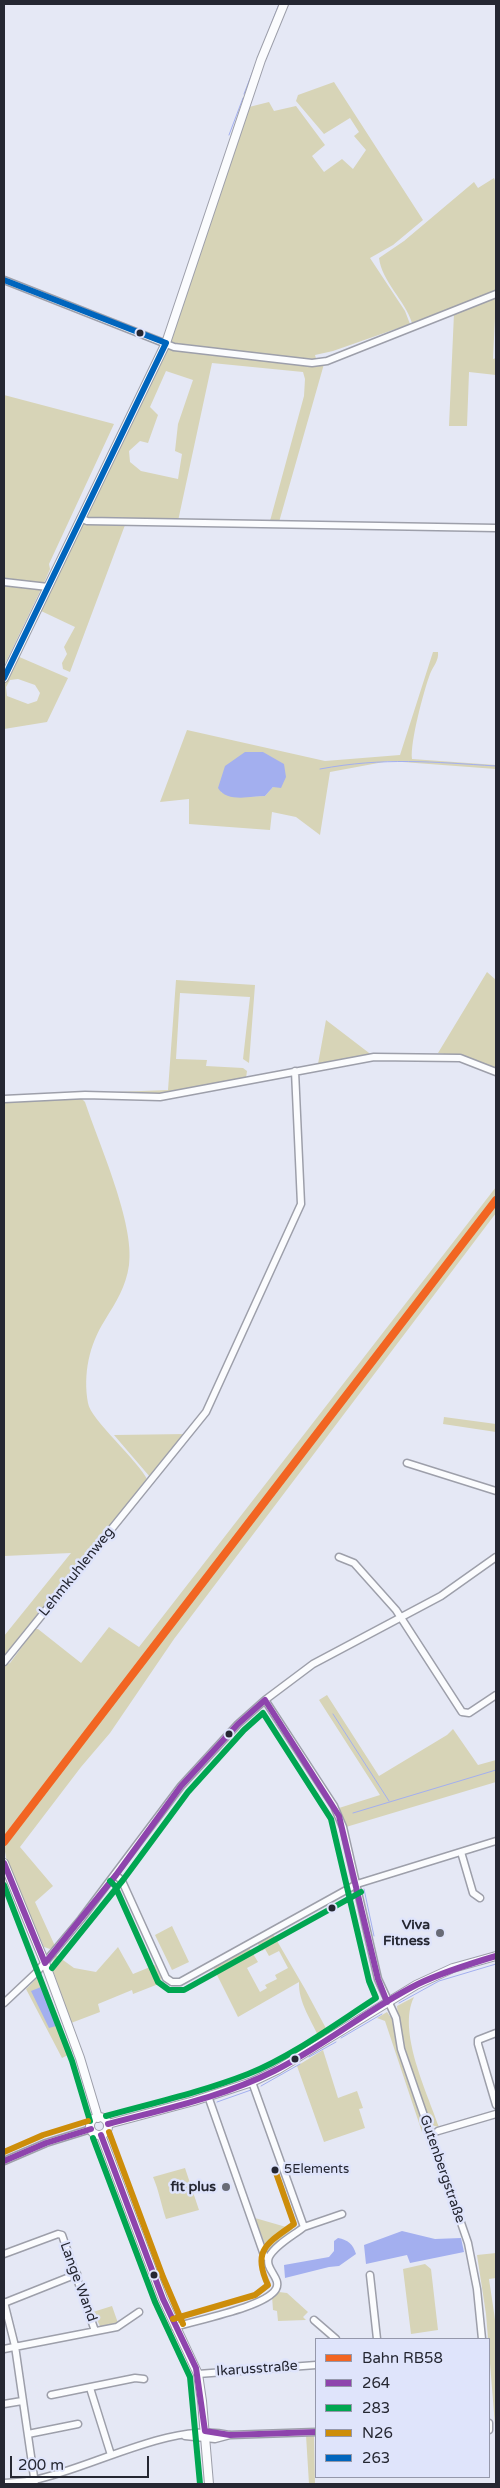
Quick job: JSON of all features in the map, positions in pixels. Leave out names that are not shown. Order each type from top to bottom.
[{"type":"main road","points":[[4,678],[166,343],[261,60],[284,4]]},
{"type":"main road","points":[[4,1863],[45,1963],[80,2058],[98,2118]]},
{"type":"main road","points":[[108,2124],[252,2082],[277,2070],[416,1985],[453,1968],[496,1956]]},
{"type":"main road","points":[[98,2118],[104,2119],[108,2124],[106,2132],[101,2135],[95,2134],[91,2129],[91,2123],[98,2118]]},
{"type":"main road","points":[[101,2135],[175,2327],[198,2374],[209,2484]]},
{"type":"street","points":[[4,280],[174,347],[321,363],[496,294]]},
{"type":"street","points":[[81,518],[96,521],[496,528]]},
{"type":"street","points":[[4,582],[48,587]]},
{"type":"street","points":[[4,1099],[85,1094],[160,1097],[374,1057],[447,1057],[466,1060],[496,1072]]},
{"type":"street","name":"Lehmkuhlenweg","points":[[4,1662],[206,1412],[299,1210],[302,1196],[295,1071]]},
{"type":"street","points":[[408,1462],[496,1491]]},
{"type":"street","points":[[339,1557],[354,1563],[396,1610],[462,1712],[469,1713],[496,1695]]},
{"type":"street","points":[[4,2003],[28,1982],[45,1963],[116,1874],[181,1786],[238,1724],[265,1700],[312,1664],[401,1619],[441,1596],[496,1557]]},
{"type":"street","name":"Gutenbergstraße","points":[[265,1700],[339,1816],[378,1978],[396,2018],[401,2049],[468,2243],[477,2289],[482,2338]]},
{"type":"street","points":[[116,1874],[122,1882],[166,1978],[172,1982],[180,1982],[356,1884],[496,1840]]},
{"type":"street","points":[[461,1852],[473,1893],[480,1898]]},
{"type":"street","points":[[496,2033],[482,2037],[478,2040],[478,2044],[496,2105]]},
{"type":"street","points":[[252,2082],[304,2227]]},
{"type":"street","points":[[208,2096],[264,2254],[268,2259]]},
{"type":"street","points":[[438,2131],[496,2114]]},
{"type":"street","points":[[4,2161],[46,2143],[91,2129]]},
{"type":"street","points":[[175,2327],[259,2303],[277,2289],[277,2282],[268,2265],[268,2259],[272,2252],[304,2227],[342,2214]]},
{"type":"street","name":"Lange Wand","points":[[4,2254],[58,2234],[62,2235],[77,2274],[95,2331]]},
{"type":"street","points":[[35,2482],[15,2346],[4,2303],[77,2274]]},
{"type":"street","points":[[370,2275],[377,2338]]},
{"type":"street","points":[[4,2349],[117,2327],[139,2312]]},
{"type":"street","points":[[314,2320],[335,2338]]},
{"type":"street","name":"Ikarusstraße","points":[[198,2374],[315,2365]]},
{"type":"street","points":[[51,2395],[135,2378],[144,2379]]},
{"type":"street","points":[[90,2388],[111,2455]]},
{"type":"street","points":[[4,2404],[22,2401]]},
{"type":"street","points":[[28,2434],[78,2424]]},
{"type":"street","points":[[4,2483],[35,2482],[111,2455],[197,2431],[205,2435],[230,2436],[315,2432]]},
{"type":"shaded area","points":[[334,82],[423,220],[393,245],[370,258],[405,311],[410,324],[333,351],[315,355],[317,362],[175,345],[168,342],[249,107],[269,102],[274,111],[296,106],[325,145],[312,156],[324,172],[342,159],[353,169],[366,150],[354,136],[359,132],[350,118],[324,134],[296,101],[298,95]]},
{"type":"shaded area","points":[[494,178],[496,183],[496,290],[412,323],[384,275],[379,258],[404,241],[474,182],[478,188]]},
{"type":"shaded area","points":[[496,297],[493,359],[496,358],[496,375],[469,372],[467,426],[449,426],[454,313]]},
{"type":"shaded area","points":[[167,347],[324,364],[279,522],[270,521],[304,396],[305,379],[303,372],[212,363],[178,521],[92,520],[85,516]],"holes":[[[166,371],[193,380],[178,424],[175,451],[182,454],[178,479],[141,471],[130,462],[129,451],[140,441],[148,443],[158,415],[150,407]]]},
{"type":"shaded area","points":[[4,395],[114,424],[49,564],[50,569],[44,583],[4,580]]},
{"type":"shaded area","points":[[81,524],[125,525],[70,672],[63,669],[62,663],[67,654],[64,647],[75,627],[39,610]]},
{"type":"shaded area","points":[[4,584],[42,587],[4,666]]},
{"type":"shaded area","points":[[433,652],[438,652],[438,658],[427,682],[418,716],[412,759],[496,765],[496,769],[389,761],[330,772],[320,835],[296,817],[272,812],[270,830],[189,824],[189,799],[160,802],[187,730],[325,761],[400,755]],"holes":[[[263,752],[273,787],[265,796],[234,797],[221,792]]]},
{"type":"shaded area","points":[[17,656],[68,678],[47,722],[4,729],[4,683]],"holes":[[[18,679],[35,685],[40,693],[37,701],[28,704],[7,696],[6,687],[10,680]]]},
{"type":"shaded area","points":[[487,972],[496,980],[496,1071],[464,1057],[438,1053]]},
{"type":"shaded area","points":[[176,980],[255,985],[249,1063],[243,1059],[250,997],[180,993],[176,1059],[207,1060],[206,1066],[243,1068],[247,1071],[246,1078],[153,1095],[89,1093],[168,1090]]},
{"type":"shaded area","points":[[326,1020],[373,1056],[318,1064]]},
{"type":"shaded area","points":[[81,1098],[85,1102],[115,1184],[127,1228],[129,1248],[128,1273],[123,1287],[99,1330],[91,1350],[86,1381],[88,1403],[97,1419],[148,1481],[4,1658],[4,1636],[71,1553],[4,1556],[4,1102]]},
{"type":"shaded area","points":[[496,1187],[496,1198],[4,1839],[5,1665],[10,1663],[35,1629],[38,1629],[81,1663],[109,1627],[139,1647]]},
{"type":"shaded area","points":[[496,1204],[496,1213],[174,1639],[110,1733],[81,1767],[20,1847],[53,1886],[35,1902],[55,1946],[50,1949],[44,1947],[7,1863],[4,1846]]},
{"type":"shaded area","points":[[444,1417],[496,1424],[496,1432],[443,1424]]},
{"type":"shaded area","points":[[187,1434],[150,1477],[114,1435]]},
{"type":"shaded area","points":[[327,1695],[379,1776],[447,1735],[453,1729],[478,1765],[496,1760],[496,1782],[346,1827],[339,1808],[380,1795],[319,1700]]},
{"type":"shaded area","points":[[172,1926],[189,1962],[172,1970],[155,1935]]},
{"type":"shaded area","points":[[273,1934],[329,2034],[320,2040],[303,2004],[299,1982],[238,2017],[213,1967],[249,1947],[258,1962],[247,1968],[260,1992],[267,1988],[265,1985],[277,1979],[275,1975],[288,1968],[279,1951],[269,1956],[265,1949],[262,1951],[257,1942]]},
{"type":"shaded area","points":[[118,1947],[133,1974],[155,1965],[161,1977],[161,1983],[133,1994],[132,1990],[98,2004],[100,2012],[71,2023],[51,1965],[56,1955],[74,1968],[96,1972]]},
{"type":"shaded area","points":[[38,1977],[44,1981],[72,2053],[62,2058],[26,1989]]},
{"type":"shaded area","points":[[414,1997],[410,2011],[411,2044],[421,2079],[439,2127],[431,2125],[400,2036],[397,2006]]},
{"type":"shaded area","points":[[387,2012],[392,2019],[398,2050],[424,2124],[422,2132],[385,2021],[377,2018]]},
{"type":"shaded area","points":[[323,2050],[338,2098],[357,2091],[363,2108],[359,2109],[365,2128],[324,2142],[297,2066]]},
{"type":"shaded area","points":[[185,2168],[199,2210],[166,2219],[153,2177]]},
{"type":"shaded area","points":[[255,2218],[293,2229],[268,2252]]},
{"type":"shaded area","points":[[496,2253],[496,2278],[489,2279],[496,2326],[495,2425],[490,2338],[488,2338],[477,2255]]},
{"type":"shaded area","points":[[425,2264],[431,2269],[438,2330],[411,2334],[403,2269]]},
{"type":"shaded area","points":[[279,2292],[287,2293],[308,2312],[303,2317],[306,2320],[278,2321],[277,2311],[273,2310],[272,2296]]},
{"type":"shaded area","points":[[112,2306],[118,2323],[101,2328],[93,2312]]},
{"type":"shaded area","points":[[314,2434],[315,2484],[309,2484],[306,2435]]},
{"type":"water","points":[[245,752],[263,752],[284,764],[286,777],[281,788],[273,787],[265,796],[233,797],[222,793],[218,788],[225,766]]},
{"type":"water","points":[[41,1987],[56,2026],[49,2028],[31,1991]]},
{"type":"water","points":[[402,2231],[435,2239],[461,2238],[464,2252],[410,2263],[407,2255],[366,2264],[364,2245]]},
{"type":"water","points":[[338,2238],[350,2243],[356,2254],[339,2266],[285,2278],[284,2265],[329,2257],[334,2251],[334,2241]]},
{"type":"waterway","points":[[244,94],[279,4]]},
{"type":"waterway","points":[[229,135],[243,98]]},
{"type":"waterway","points":[[320,769],[343,765],[387,762],[430,762],[496,766]]},
{"type":"waterway","points":[[333,1714],[389,1801]]},
{"type":"waterway","points":[[353,1813],[496,1770]]},
{"type":"waterway","points":[[364,1889],[374,1936]]},
{"type":"waterway","points":[[399,2003],[439,1981],[496,1964]]},
{"type":"waterway","points":[[332,2026],[368,2003]]},
{"type":"waterway","points":[[341,2038],[382,2014]]},
{"type":"waterway","points":[[309,2057],[336,2042]]},
{"type":"waterway","points":[[261,2086],[300,2064]]},
{"type":"waterway","points":[[217,2102],[251,2090]]},
{"type":"rail line","name":"RB58","points":[[4,1842],[496,1200]]},
{"type":"transit line","name":"263","points":[[4,280],[166,343]]},
{"type":"transit line","name":"263","points":[[4,678],[166,343]]},
{"type":"transit line","name":"264","points":[[4,1863],[45,1963],[116,1875],[181,1786],[238,1724],[265,1700],[339,1816],[378,1979],[387,2002]]},
{"type":"transit line","name":"283","points":[[52,1968],[123,1880],[188,1792],[244,1730],[263,1713],[331,1819],[369,1981],[376,1998],[297,2049],[248,2074],[195,2092],[106,2116]]},
{"type":"transit line","name":"283","points":[[110,1881],[115,1886],[158,1982],[169,1990],[184,1990],[361,1892]]},
{"type":"transit line","name":"283","points":[[4,1885],[72,2061],[90,2121]]},
{"type":"transit line","name":"264","points":[[108,2124],[193,2102],[255,2080],[292,2061],[418,1984],[466,1965],[496,1956]]},
{"type":"transit line","name":"N26","points":[[4,2152],[43,2135],[88,2121]]},
{"type":"transit line","name":"264","points":[[4,2161],[46,2143],[91,2129]]},
{"type":"transit line","name":"N26","points":[[109,2132],[163,2277],[183,2324]]},
{"type":"transit line","name":"264","points":[[101,2135],[163,2299],[196,2368],[205,2431],[230,2435],[315,2432]]},
{"type":"transit line","name":"283","points":[[93,2138],[155,2302],[190,2377],[200,2484]]},
{"type":"transit line","name":"N26","points":[[173,2319],[255,2295],[268,2285],[261,2264],[264,2249],[276,2237],[294,2224],[275,2170]]},
{"type":"place","name":"Viva Fitness","points":[[440,1933]]},
{"type":"place","name":"5Elements","points":[[275,2170]]},
{"type":"place","name":"fit plus","points":[[226,2187]]}]
